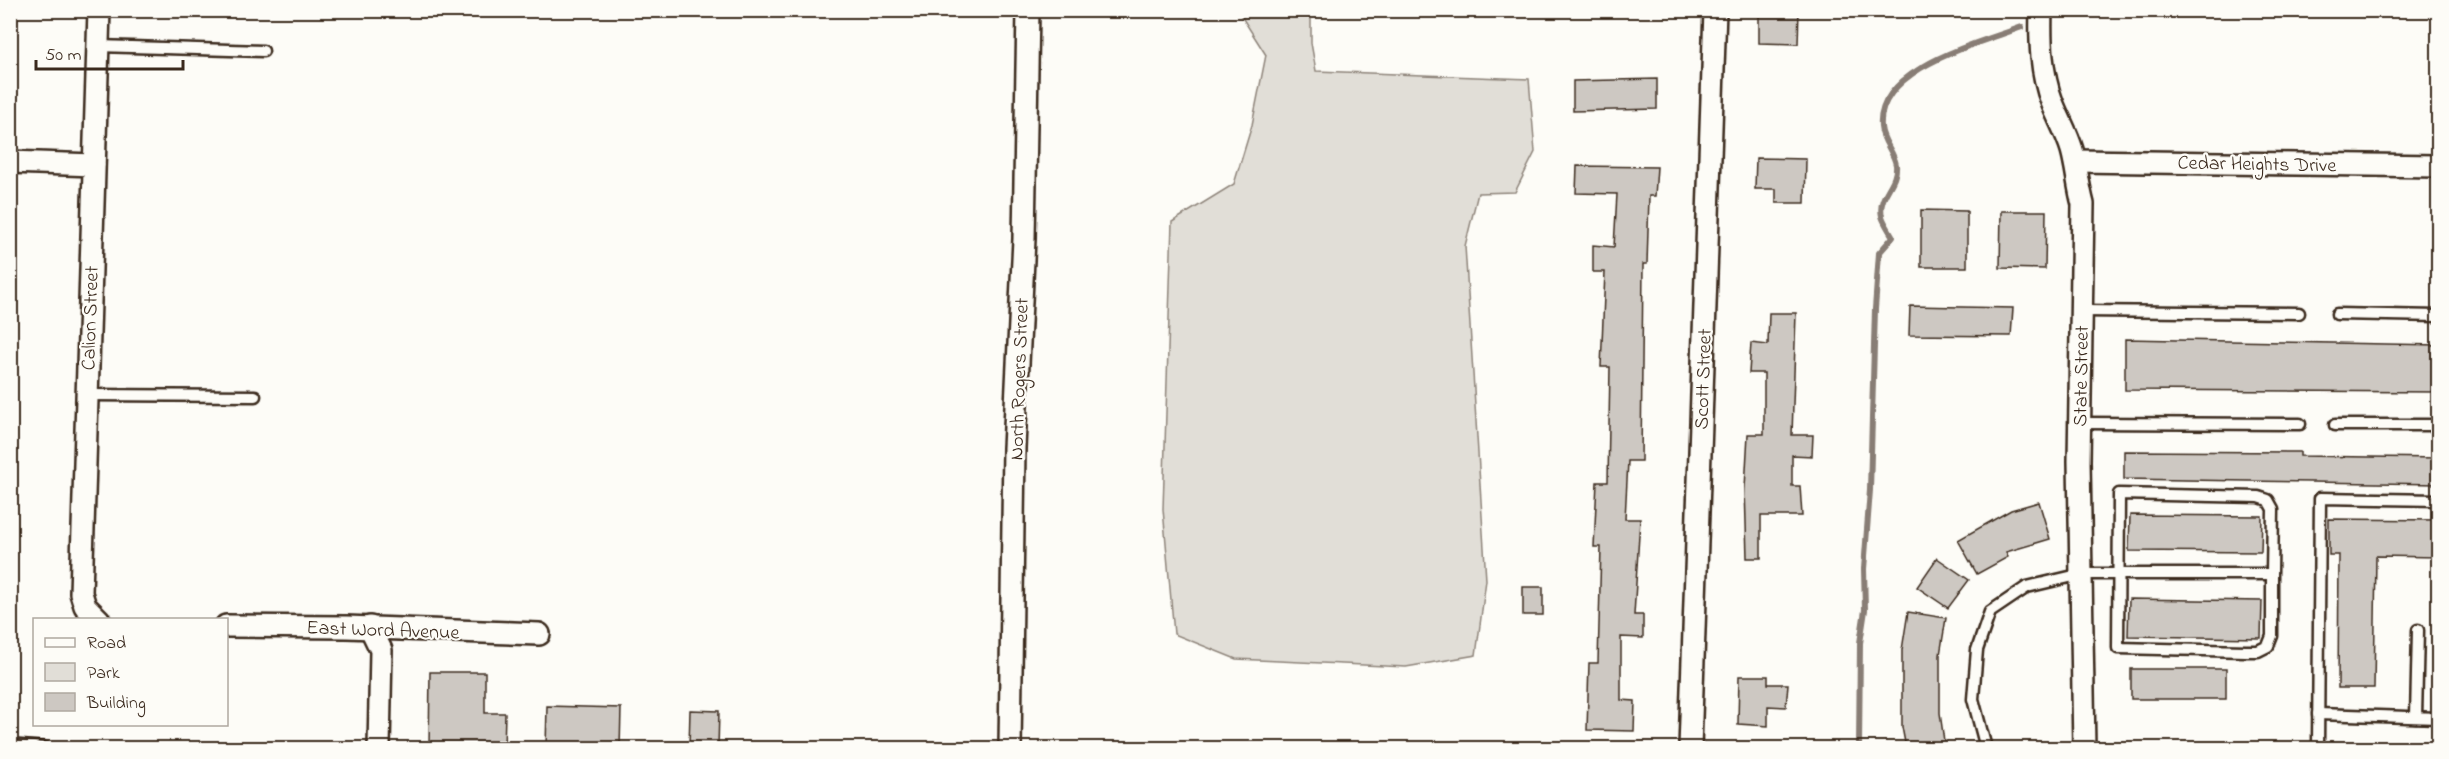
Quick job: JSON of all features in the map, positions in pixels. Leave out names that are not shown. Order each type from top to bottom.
[{"type":"street","name":"Calion Street","points":[[97,618],[85,606],[81,593],[99,10]]},
{"type":"street","name":"North Rogers Street","points":[[1010,748],[1014,448],[1024,239],[1028,10]]},
{"type":"street","name":"Scott Street","points":[[1690,748],[1715,10]]},
{"type":"street","name":"State Street","points":[[2041,10],[2040,36],[2044,74],[2052,104],[2075,161],[2083,204],[2079,423],[2084,748]]},
{"type":"street","name":"Cedar Heights Drive","points":[[2075,161],[2439,166]]},
{"type":"street","points":[[10,162],[94,165]]},
{"type":"street","name":"East Word Avenue","points":[[228,626],[370,627],[539,634]]},
{"type":"street","points":[[370,627],[381,650],[379,748]]},
{"type":"lane","points":[[98,46],[263,51]]},
{"type":"lane","points":[[2081,311],[2299,313]]},
{"type":"lane","points":[[2337,314],[2439,316]]},
{"type":"lane","points":[[87,395],[255,396]]},
{"type":"lane","points":[[2079,423],[2300,424]]},
{"type":"lane","points":[[2335,424],[2439,425]]},
{"type":"lane","points":[[2119,494],[2259,497],[2268,500],[2273,508],[2272,574],[2272,636],[2268,646],[2258,651],[2118,648],[2119,494]]},
{"type":"lane","points":[[2318,748],[2320,498],[2439,500]]},
{"type":"lane","points":[[1986,748],[1973,699],[1977,650],[1990,612],[2027,587],[2082,574],[2272,574]]},
{"type":"lane","points":[[2416,717],[2418,630]]},
{"type":"lane","points":[[2318,714],[2439,718]]},
{"type":"lane","points":[[10,745],[45,748]]},
{"type":"green space","points":[[1238,11],[1311,11],[1311,43],[1316,71],[1529,79],[1535,152],[1515,192],[1478,193],[1465,246],[1486,580],[1476,655],[1406,667],[1236,659],[1174,634],[1163,509],[1172,222],[1234,184],[1252,125],[1266,55]]},
{"type":"building","points":[[1768,10],[1799,10],[1798,44],[1759,43],[1759,13],[1768,14]]},
{"type":"building","points":[[1657,79],[1657,109],[1573,111],[1573,81]]},
{"type":"building","points":[[1756,158],[1806,159],[1805,203],[1776,203],[1776,189],[1755,189]]},
{"type":"building","points":[[1577,166],[1657,167],[1655,196],[1649,196],[1647,264],[1643,264],[1641,461],[1628,461],[1625,519],[1640,519],[1634,615],[1643,615],[1643,638],[1621,637],[1621,700],[1635,701],[1634,731],[1587,730],[1589,663],[1598,663],[1601,547],[1594,547],[1597,482],[1608,482],[1610,367],[1601,367],[1605,272],[1593,272],[1593,245],[1614,247],[1617,194],[1576,193]]},
{"type":"building","points":[[1921,210],[1967,211],[1967,267],[1921,267]]},
{"type":"building","points":[[2001,211],[2046,211],[2045,269],[2000,268]]},
{"type":"building","points":[[1910,306],[2013,308],[2011,336],[1909,335]]},
{"type":"building","points":[[1769,313],[1796,313],[1792,435],[1813,435],[1812,456],[1792,455],[1792,486],[1800,486],[1802,516],[1761,516],[1761,558],[1747,558],[1745,488],[1748,434],[1764,434],[1764,373],[1749,373],[1751,343],[1768,345]]},
{"type":"building","points":[[2125,339],[2439,345],[2439,392],[2125,390]]},
{"type":"building","points":[[2124,451],[2300,452],[2300,456],[2439,458],[2439,484],[2124,479]]},
{"type":"building","points":[[2039,502],[2050,539],[2006,552],[2008,557],[1977,574],[1958,540],[2011,510]]},
{"type":"building","points":[[2130,515],[2262,516],[2261,552],[2129,551]]},
{"type":"building","points":[[2329,519],[2439,520],[2439,557],[2376,556],[2374,688],[2338,688],[2339,555],[2329,555]]},
{"type":"building","points":[[1937,558],[1969,580],[1948,608],[1917,587]]},
{"type":"building","points":[[1523,587],[1543,587],[1543,615],[1523,615]]},
{"type":"building","points":[[2129,599],[2262,601],[2261,638],[2128,636]]},
{"type":"building","points":[[1908,612],[1946,618],[1940,655],[1940,713],[1945,748],[1906,748],[1902,727],[1902,650]]},
{"type":"building","points":[[2131,669],[2226,669],[2226,699],[2131,699]]},
{"type":"building","points":[[430,672],[485,672],[485,713],[505,713],[504,748],[429,748]]},
{"type":"building","points":[[1739,676],[1768,676],[1768,684],[1788,684],[1786,707],[1768,706],[1768,726],[1738,724]]},
{"type":"building","points":[[547,706],[621,708],[620,748],[546,748]]},
{"type":"building","points":[[690,710],[719,711],[718,748],[689,748]]},
{"type":"waterway","points":[[1859,748],[1860,643],[1865,610],[1864,569],[1870,490],[1875,309],[1879,253],[1893,237],[1883,219],[1881,209],[1896,172],[1895,160],[1881,127],[1884,106],[1895,89],[1912,74],[1934,61],[2022,27]]}]
